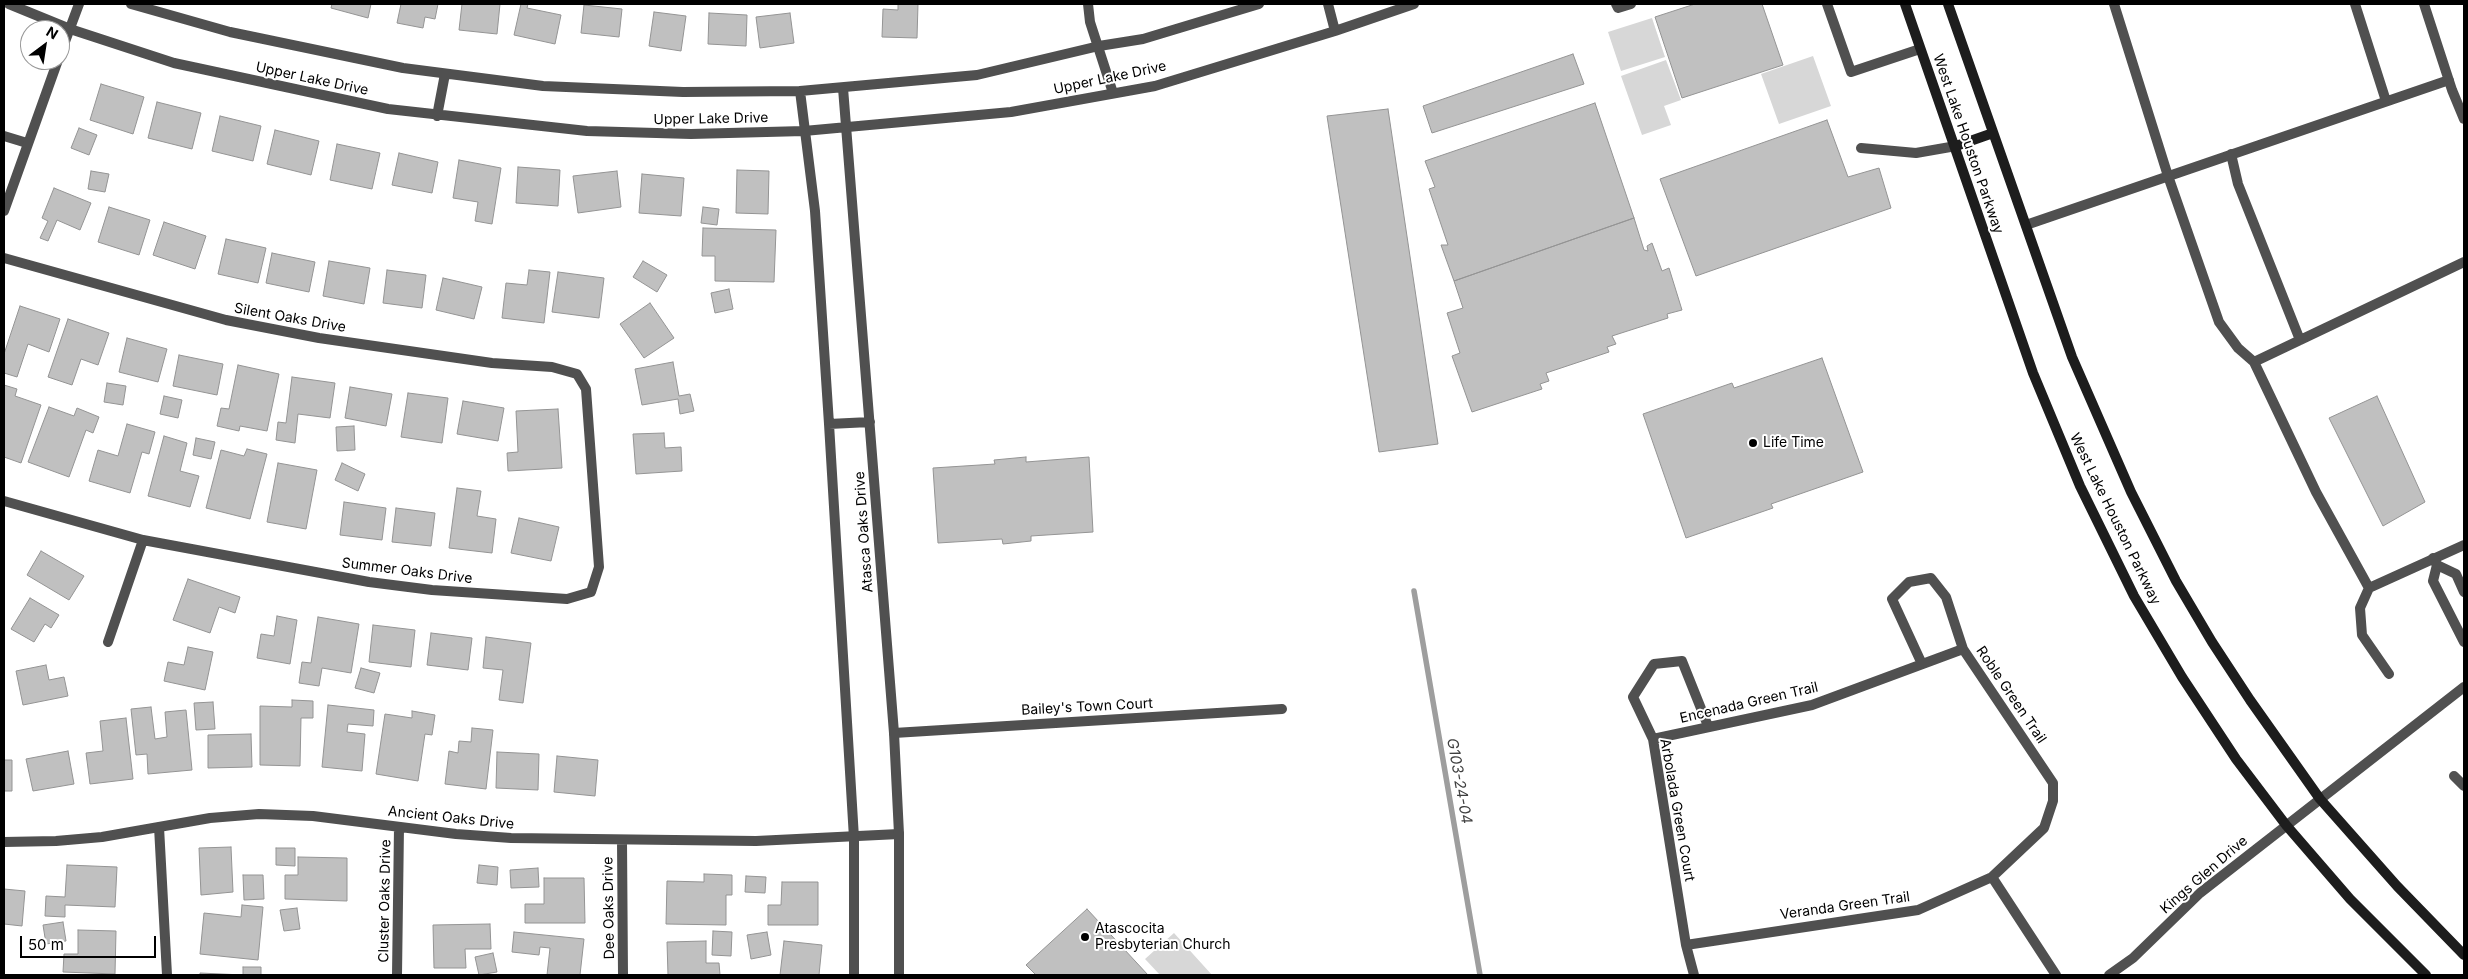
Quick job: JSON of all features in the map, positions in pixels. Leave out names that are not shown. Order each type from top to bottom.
[{"type":"main road","name":"West Lake Houston Parkway","points":[[1905,4],[1956,146],[2033,373],[2080,486],[2134,596],[2182,677],[2236,758],[2286,824],[2350,899],[2426,975]]},
{"type":"main road","name":"West Lake Houston Parkway","points":[[1948,4],[2072,357],[2135,501],[2212,642],[2320,799],[2397,886],[2464,954]]},
{"type":"main road","points":[[1956,146],[1993,133]]},
{"type":"street","name":"Upper Lake Drive","points":[[8,4],[48,20]]},
{"type":"street","points":[[70,29],[79,4]]},
{"type":"street","name":"Upper Lake Drive","points":[[131,4],[230,32],[296,48],[444,74],[508,83],[611,90],[800,91],[977,75],[1099,46],[1142,39],[1258,4]]},
{"type":"street","points":[[1088,4],[1090,22],[1113,93]]},
{"type":"street","points":[[1328,4],[1334,31]]},
{"type":"street","name":"Upper Lake Drive","points":[[70,29],[174,63],[388,110],[587,131],[691,134],[804,130],[1011,112],[1155,86],[1334,31],[1414,4]]},
{"type":"street","points":[[1616,4],[1618,8],[1631,4]]},
{"type":"street","points":[[1827,4],[1851,72],[1920,49]]},
{"type":"street","points":[[2114,4],[2168,176],[2220,322],[2238,348],[2254,362],[2316,492],[2369,588]]},
{"type":"street","points":[[2355,4],[2386,101]]},
{"type":"street","points":[[2424,4],[2448,80],[2464,119]]},
{"type":"street","points":[[4,210],[54,70]]},
{"type":"street","points":[[438,116],[444,74]]},
{"type":"street","points":[[2026,225],[2448,80]]},
{"type":"street","name":"Atasca Oaks Drive","points":[[843,88],[848,126],[894,733],[899,834],[899,975]]},
{"type":"street","name":"Atasca Oaks Drive","points":[[800,91],[814,211],[829,424],[854,838],[854,975]]},
{"type":"street","points":[[4,136],[27,143]]},
{"type":"street","points":[[1861,148],[1916,153],[1956,146]]},
{"type":"street","points":[[2231,154],[2238,184],[2300,340]]},
{"type":"street","name":"Silent Oaks Drive","points":[[4,258],[236,322],[329,340],[492,363],[552,367],[577,374]]},
{"type":"street","points":[[2254,362],[2464,262]]},
{"type":"street","name":"Summer Oaks Drive","points":[[4,501],[143,540],[359,580],[432,590],[566,599],[591,592],[599,567],[586,389],[577,374]]},
{"type":"street","points":[[829,424],[870,422]]},
{"type":"street","points":[[108,642],[143,540]]},
{"type":"street","points":[[2389,674],[2362,635],[2360,608],[2369,588],[2463,549]]},
{"type":"street","points":[[2435,561],[2456,574],[2464,592]]},
{"type":"street","points":[[2435,561],[2433,581],[2464,642]]},
{"type":"street","name":"Roble Green Trail","points":[[1922,664],[1892,599],[1909,582],[1931,578],[1946,597],[1963,649],[2052,783],[2053,801],[2044,828]]},
{"type":"street","name":"Encenada Green Trail","points":[[1653,739],[1812,705],[1963,649]]},
{"type":"street","name":"Arbolada Green Court","points":[[1694,975],[1686,945],[1653,739],[1633,697],[1654,664],[1682,661],[1708,726]]},
{"type":"street","name":"Kings Glen Drive","points":[[2109,975],[2134,958],[2200,893],[2464,687]]},
{"type":"street","name":"Bailey's Town Court","points":[[894,733],[1282,710]]},
{"type":"street","points":[[2454,776],[2464,786]]},
{"type":"street","name":"Ancient Oaks Drive","points":[[4,842],[56,841],[102,837],[210,818],[259,814],[312,816],[399,828],[511,838],[622,841],[854,838],[899,834]]},
{"type":"street","points":[[159,827],[167,975]]},
{"type":"street","name":"Cluster Oaks Drive","points":[[397,975],[399,828]]},
{"type":"street","name":"Veranda Green Trail","points":[[1686,945],[1918,910],[1992,877],[2044,828]]},
{"type":"street","name":"Dee Oaks Drive","points":[[622,841],[623,975]]},
{"type":"street","points":[[1992,877],[2056,975]]},
{"type":"shaded area","points":[[1652,18],[1665,57],[1621,71],[1608,32]]},
{"type":"shaded area","points":[[1813,56],[1831,106],[1779,124],[1761,74]]},
{"type":"shaded area","points":[[1666,60],[1681,100],[1664,106],[1671,125],[1642,135],[1621,76]]},
{"type":"shaded area","points":[[1174,933],[1212,975],[1160,975],[1145,959]]},
{"type":"building","points":[[332,4],[371,4],[368,18],[331,8]]},
{"type":"building","points":[[401,4],[438,4],[435,19],[425,17],[423,28],[397,23]]},
{"type":"building","points":[[462,4],[500,4],[497,34],[459,30]]},
{"type":"building","points":[[521,4],[528,4],[527,8],[561,15],[555,44],[514,35]]},
{"type":"building","points":[[898,4],[918,4],[917,38],[882,37],[883,9],[898,10]]},
{"type":"building","points":[[1695,4],[1762,4],[1783,65],[1682,98],[1655,17]]},
{"type":"building","points":[[584,5],[622,9],[619,37],[581,33]]},
{"type":"building","points":[[654,12],[686,16],[681,51],[649,46]]},
{"type":"building","points":[[709,13],[747,15],[746,46],[708,44]]},
{"type":"building","points":[[790,13],[794,43],[760,48],[756,17]]},
{"type":"building","points":[[1573,54],[1584,84],[1432,133],[1423,106]]},
{"type":"building","points":[[101,84],[144,97],[133,134],[90,120]]},
{"type":"building","points":[[157,102],[201,113],[192,149],[148,138]]},
{"type":"building","points":[[1595,103],[1634,218],[1454,281],[1441,245],[1448,245],[1429,189],[1435,187],[1425,161]]},
{"type":"building","points":[[1388,109],[1438,444],[1379,452],[1327,116]]},
{"type":"building","points":[[220,116],[261,126],[253,161],[212,151]]},
{"type":"building","points":[[1827,120],[1848,177],[1879,168],[1891,208],[1696,276],[1660,179]]},
{"type":"building","points":[[79,128],[97,135],[89,155],[71,148]]},
{"type":"building","points":[[275,130],[319,141],[311,175],[267,164]]},
{"type":"building","points":[[337,144],[380,153],[372,189],[330,180]]},
{"type":"building","points":[[399,153],[438,162],[432,193],[392,185]]},
{"type":"building","points":[[459,160],[501,168],[492,224],[475,221],[478,202],[453,198]]},
{"type":"building","points":[[518,167],[560,170],[558,206],[516,203]]},
{"type":"building","points":[[737,170],[769,171],[768,214],[736,213]]},
{"type":"building","points":[[91,171],[109,174],[105,192],[88,189]]},
{"type":"building","points":[[617,171],[621,207],[578,213],[573,176]]},
{"type":"building","points":[[642,174],[684,178],[681,216],[639,213]]},
{"type":"building","points":[[54,188],[91,203],[80,230],[57,220],[48,241],[40,238],[48,221],[42,218]]},
{"type":"building","points":[[109,207],[150,220],[139,255],[98,242]]},
{"type":"building","points":[[703,207],[719,209],[717,225],[701,223]]},
{"type":"building","points":[[1634,218],[1644,250],[1648,251],[1647,246],[1652,243],[1662,271],[1669,268],[1682,310],[1667,314],[1668,318],[1612,336],[1616,344],[1607,347],[1609,352],[1546,373],[1549,381],[1540,384],[1542,389],[1472,412],[1452,356],[1460,353],[1447,313],[1463,308],[1454,281]]},
{"type":"building","points":[[164,222],[206,236],[195,269],[153,255]]},
{"type":"building","points":[[703,228],[776,230],[774,282],[715,281],[715,256],[702,256]]},
{"type":"building","points":[[226,239],[266,248],[258,283],[218,274]]},
{"type":"building","points":[[272,253],[315,262],[309,292],[266,283]]},
{"type":"building","points":[[329,261],[370,268],[364,304],[323,296]]},
{"type":"building","points":[[643,261],[667,275],[657,292],[633,277]]},
{"type":"building","points":[[387,270],[426,275],[422,308],[383,303]]},
{"type":"building","points":[[529,270],[550,272],[544,323],[502,318],[506,283],[527,285]]},
{"type":"building","points":[[558,272],[604,278],[599,318],[552,312]]},
{"type":"building","points":[[443,278],[482,287],[474,319],[436,310]]},
{"type":"building","points":[[729,289],[733,309],[715,313],[711,293]]},
{"type":"building","points":[[650,303],[674,338],[644,358],[620,324]]},
{"type":"building","points":[[20,306],[60,319],[49,352],[28,344],[17,377],[4,373],[4,354]]},
{"type":"building","points":[[68,319],[109,333],[98,365],[81,359],[72,385],[48,377]]},
{"type":"building","points":[[127,338],[167,349],[158,382],[119,372]]},
{"type":"building","points":[[179,355],[223,364],[217,395],[173,386]]},
{"type":"building","name":"Life Time","points":[[1822,358],[1863,472],[1771,504],[1773,508],[1686,538],[1643,414],[1732,383],[1734,388]]},
{"type":"building","points":[[673,362],[679,396],[690,394],[694,411],[680,414],[678,399],[642,405],[635,369]]},
{"type":"building","points":[[238,365],[279,374],[267,431],[240,426],[239,431],[217,426],[221,408],[229,409]]},
{"type":"building","points":[[292,377],[335,383],[330,418],[298,414],[295,443],[276,440],[278,422],[286,423]]},
{"type":"building","points":[[107,383],[126,386],[123,405],[104,402]]},
{"type":"building","points":[[4,385],[17,389],[15,396],[41,405],[21,463],[4,457]]},
{"type":"building","points":[[350,387],[392,394],[386,426],[345,418]]},
{"type":"building","points":[[408,393],[448,398],[442,443],[401,437]]},
{"type":"building","points":[[164,396],[182,400],[178,418],[160,414]]},
{"type":"building","points":[[2377,396],[2425,502],[2383,526],[2329,418]]},
{"type":"building","points":[[463,401],[504,408],[498,441],[457,434]]},
{"type":"building","points":[[49,407],[74,416],[77,408],[99,417],[93,433],[86,430],[69,477],[28,462]]},
{"type":"building","points":[[558,409],[562,468],[508,471],[507,453],[518,452],[516,411]]},
{"type":"building","points":[[127,424],[155,432],[149,454],[142,452],[130,493],[89,481],[98,450],[118,456]]},
{"type":"building","points":[[354,426],[355,450],[337,451],[336,427]]},
{"type":"building","points":[[664,433],[665,448],[681,447],[682,471],[636,474],[633,434]]},
{"type":"building","points":[[164,436],[187,443],[180,471],[199,476],[190,507],[148,496]]},
{"type":"building","points":[[196,438],[215,442],[211,459],[193,455]]},
{"type":"building","points":[[247,449],[267,454],[250,519],[206,508],[221,450],[244,456]]},
{"type":"building","points":[[1026,457],[1026,462],[1089,457],[1093,532],[1031,536],[1031,541],[1003,544],[1002,539],[938,543],[933,468],[995,464],[994,460]]},
{"type":"building","points":[[278,463],[317,470],[306,529],[267,522]]},
{"type":"building","points":[[342,463],[365,474],[358,491],[335,480]]},
{"type":"building","points":[[457,488],[481,491],[477,516],[496,519],[492,553],[449,548]]},
{"type":"building","points":[[344,502],[386,508],[382,540],[340,535]]},
{"type":"building","points":[[396,508],[435,513],[431,546],[392,542]]},
{"type":"building","points":[[519,518],[559,527],[551,561],[511,553]]},
{"type":"building","points":[[41,551],[84,576],[69,600],[27,575]]},
{"type":"building","points":[[188,579],[240,597],[235,613],[219,607],[210,633],[173,620]]},
{"type":"building","points":[[30,598],[59,615],[51,628],[45,624],[34,642],[11,629]]},
{"type":"building","points":[[277,616],[297,620],[290,664],[257,658],[261,634],[274,636]]},
{"type":"building","points":[[318,617],[359,624],[351,673],[322,668],[319,686],[299,683],[302,662],[311,663]]},
{"type":"building","points":[[373,625],[415,630],[411,667],[369,662]]},
{"type":"building","points":[[431,633],[472,638],[468,670],[427,665]]},
{"type":"building","points":[[486,637],[531,643],[523,703],[499,700],[503,670],[483,668]]},
{"type":"building","points":[[188,647],[213,652],[205,690],[164,681],[168,662],[184,665]]},
{"type":"building","points":[[46,665],[49,680],[64,677],[68,696],[23,705],[16,671]]},
{"type":"building","points":[[361,668],[380,673],[374,693],[355,688]]},
{"type":"building","points":[[292,700],[313,701],[313,718],[301,718],[300,766],[260,765],[260,706],[292,707]]},
{"type":"building","points":[[213,702],[215,729],[196,730],[194,703]]},
{"type":"building","points":[[328,705],[374,710],[373,726],[348,724],[347,732],[365,734],[362,771],[322,767]]},
{"type":"building","points":[[151,707],[155,739],[167,737],[165,712],[186,710],[192,770],[148,774],[147,754],[136,755],[131,709]]},
{"type":"building","points":[[412,711],[435,715],[432,735],[425,734],[418,781],[376,774],[385,714],[412,718]]},
{"type":"building","points":[[126,718],[133,779],[90,784],[86,753],[103,751],[100,721]]},
{"type":"building","points":[[472,728],[493,730],[486,789],[445,784],[449,751],[458,753],[459,741],[471,742]]},
{"type":"building","points":[[251,734],[252,767],[208,768],[208,735]]},
{"type":"building","points":[[68,751],[74,784],[33,791],[26,759]]},
{"type":"building","points":[[497,752],[539,754],[538,790],[496,788]]},
{"type":"building","points":[[557,756],[598,760],[595,796],[554,792]]},
{"type":"building","points":[[4,760],[12,760],[12,791],[4,791]]},
{"type":"building","points":[[231,847],[233,892],[201,895],[199,848]]},
{"type":"building","points":[[276,848],[295,848],[295,866],[276,865]]},
{"type":"building","points":[[298,857],[347,858],[347,901],[285,899],[285,875],[298,875]]},
{"type":"building","points":[[67,865],[117,867],[115,907],[65,905],[65,917],[45,916],[46,896],[65,897]]},
{"type":"building","points":[[479,865],[498,867],[497,885],[477,883]]},
{"type":"building","points":[[538,868],[539,887],[511,888],[510,870]]},
{"type":"building","points":[[704,874],[732,875],[732,895],[726,895],[726,925],[666,924],[667,881],[704,882]]},
{"type":"building","points":[[243,875],[263,875],[264,899],[244,900]]},
{"type":"building","points":[[746,876],[766,877],[765,893],[745,892]]},
{"type":"building","points":[[544,878],[584,878],[585,923],[525,923],[525,904],[544,904]]},
{"type":"building","points":[[782,882],[818,882],[818,925],[768,925],[768,905],[781,905]]},
{"type":"building","points":[[4,889],[25,891],[22,926],[4,924]]},
{"type":"building","points":[[242,905],[263,907],[258,960],[200,954],[204,913],[241,917]]},
{"type":"building","points":[[297,908],[300,929],[284,931],[280,910]]},
{"type":"building","name":"Atascocita Presbyterian Church","points":[[1087,909],[1148,975],[1036,975],[1026,965]]},
{"type":"building","points":[[63,922],[66,941],[46,944],[43,925]]},
{"type":"building","points":[[490,924],[491,949],[465,949],[466,968],[434,968],[433,925]]},
{"type":"building","points":[[78,930],[116,931],[115,974],[63,972],[64,954],[78,954]]},
{"type":"building","points":[[713,931],[732,932],[731,956],[712,955]]},
{"type":"building","points":[[514,932],[584,939],[580,975],[547,975],[550,948],[540,947],[539,955],[512,952]]},
{"type":"building","points":[[767,932],[771,955],[751,959],[747,935]]},
{"type":"building","points":[[706,941],[706,963],[719,963],[720,975],[668,975],[667,942]]},
{"type":"building","points":[[784,941],[822,945],[819,975],[780,975]]},
{"type":"building","points":[[493,953],[497,972],[479,975],[475,957]]},
{"type":"building","points":[[243,967],[261,967],[261,975],[243,975]]},
{"type":"building","points":[[200,973],[243,975],[200,975]]},
{"type":"waterway","name":"G103-24-04","points":[[1414,591],[1480,975]]},
{"type":"place","name":"Life Time","points":[[1753,443]]},
{"type":"place","name":"Atascocita Presbyterian Church","points":[[1085,937]]}]
